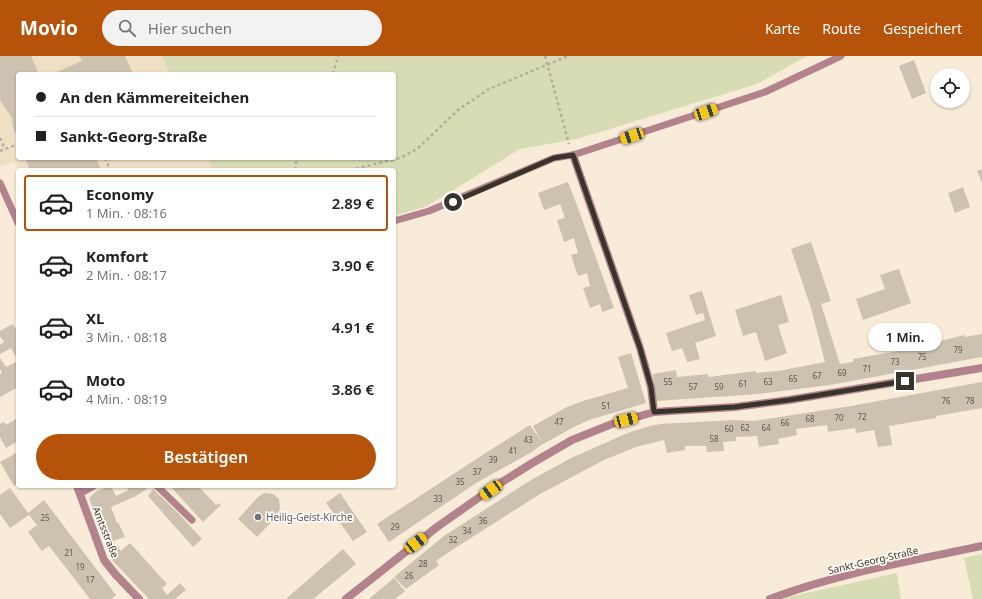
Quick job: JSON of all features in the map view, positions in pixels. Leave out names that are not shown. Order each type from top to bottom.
[{"type":"street","points":[[573,155],[640,348],[651,387],[654,412]]},
{"type":"street","points":[[346,599],[437,527],[534,462],[572,440],[612,424],[654,412],[735,407],[789,400],[982,368]]},
{"type":"street","name":"Amtsstraße","points":[[78,489],[104,560],[139,599]]},
{"type":"street","name":"Sankt-Georg-Straße","points":[[770,599],[829,580],[886,566],[982,546]]},
{"type":"lane","points":[[396,221],[415,216],[436,208],[554,158],[573,155],[765,92],[841,56]]},
{"type":"lane","points":[[0,183],[16,219]]},
{"type":"lane","points":[[159,488],[192,520]]},
{"type":"path","points":[[333,72],[338,56]]},
{"type":"path","points":[[545,56],[573,155]]},
{"type":"path","points":[[396,159],[417,149],[458,110],[489,89],[547,63],[568,56]]},
{"type":"path","points":[[0,138],[5,149]]},
{"type":"path","points":[[0,151],[16,145]]},
{"type":"path","points":[[358,168],[392,160]]},
{"type":"shaded area","points":[[0,56],[162,56],[169,72],[16,72],[16,160],[209,160],[212,168],[17,168],[14,162],[0,167]]},
{"type":"green space","points":[[162,56],[807,56],[757,84],[577,139],[520,149],[427,206],[396,215],[396,168],[212,168],[209,160],[396,160],[396,72],[169,72]]},
{"type":"green space","points":[[982,554],[982,599],[973,599],[964,558]]},
{"type":"green space","points":[[897,573],[901,599],[784,599],[789,597]]},
{"type":"building","points":[[0,56],[31,56],[38,72],[16,72],[16,132],[14,132],[12,118],[0,100]]},
{"type":"building","points":[[79,56],[125,56],[132,72],[57,72],[82,61]]},
{"type":"building","points":[[914,60],[926,93],[912,99],[899,66]]},
{"type":"building","points":[[26,160],[97,160],[100,168],[29,168]]},
{"type":"building","points":[[982,169],[982,183],[977,171]]},
{"type":"building","points":[[568,182],[614,308],[602,312],[600,304],[590,308],[583,288],[590,286],[587,273],[578,276],[571,255],[578,253],[574,238],[564,242],[557,220],[565,218],[560,204],[544,210],[538,193]]},
{"type":"building","points":[[963,187],[970,207],[955,213],[948,193]]},
{"type":"building","points":[[811,242],[831,301],[821,304],[840,364],[853,362],[853,359],[909,349],[964,335],[965,337],[982,334],[982,357],[830,385],[759,394],[656,401],[653,374],[676,370],[677,377],[708,374],[708,377],[756,371],[756,373],[778,371],[825,362],[811,308],[791,249]]},
{"type":"building","points":[[899,269],[911,303],[863,320],[856,299],[885,289],[880,275]]},
{"type":"building","points":[[702,291],[716,336],[695,343],[700,359],[687,362],[682,348],[672,351],[666,333],[705,320],[703,313],[696,315],[689,295]]},
{"type":"building","points":[[781,295],[789,322],[778,325],[787,353],[765,361],[756,332],[743,336],[735,310]]},
{"type":"building","points":[[13,324],[16,329],[16,357],[11,348],[0,354],[0,345],[4,342],[0,336],[0,331]]},
{"type":"building","points":[[631,353],[646,403],[589,420],[574,427],[476,483],[389,542],[377,524],[484,454],[530,425],[542,442],[533,426],[565,408],[583,401],[628,388],[618,357]]},
{"type":"building","points":[[0,358],[6,367],[16,362],[16,388],[0,397],[0,375],[2,373],[0,369]]},
{"type":"building","points":[[982,382],[982,408],[889,426],[892,445],[878,447],[874,430],[856,433],[855,428],[828,432],[827,425],[796,429],[797,435],[778,439],[779,444],[759,447],[757,436],[736,437],[736,441],[723,442],[724,451],[707,452],[706,446],[685,446],[685,450],[667,453],[664,440],[636,447],[604,460],[540,494],[436,561],[439,565],[406,589],[394,577],[444,536],[531,480],[571,458],[630,432],[661,424],[734,420],[754,421],[851,406]]},
{"type":"building","points":[[16,419],[16,442],[6,448],[0,437],[0,424],[4,422],[6,425]]},
{"type":"building","points":[[16,453],[16,485],[14,486],[0,462]]},
{"type":"building","points":[[10,488],[28,513],[44,500],[116,595],[111,599],[90,599],[49,546],[42,551],[28,532],[37,525],[29,515],[10,528],[0,514],[0,495]]},
{"type":"building","points":[[105,488],[112,488],[116,496],[129,490],[127,488],[147,489],[136,496],[111,507],[117,523],[118,522],[125,537],[113,541],[121,551],[130,543],[167,584],[162,588],[167,595],[180,583],[186,590],[175,599],[149,599],[112,560],[89,498],[97,491]]},
{"type":"building","points":[[172,488],[200,488],[216,505],[219,503],[221,505],[203,522]]},
{"type":"building","points":[[153,489],[202,539],[193,547],[148,496]]},
{"type":"building","name":"Heilig-Geist-Kirche","points":[[264,493],[273,494],[279,499],[280,508],[278,515],[257,537],[238,519],[258,497]]},
{"type":"building","points":[[340,493],[367,532],[353,541],[326,503]]},
{"type":"building","points":[[343,549],[356,564],[313,599],[286,599]]},
{"type":"building","points":[[394,578],[405,591],[395,599],[369,599]]},
{"type":"place","name":"Heilig-Geist-Kirche","points":[[258,517]]},
{"type":"route","points":[[453,202],[554,158],[573,155],[640,348],[651,387],[654,412],[735,407],[789,400],[905,381]]}]
